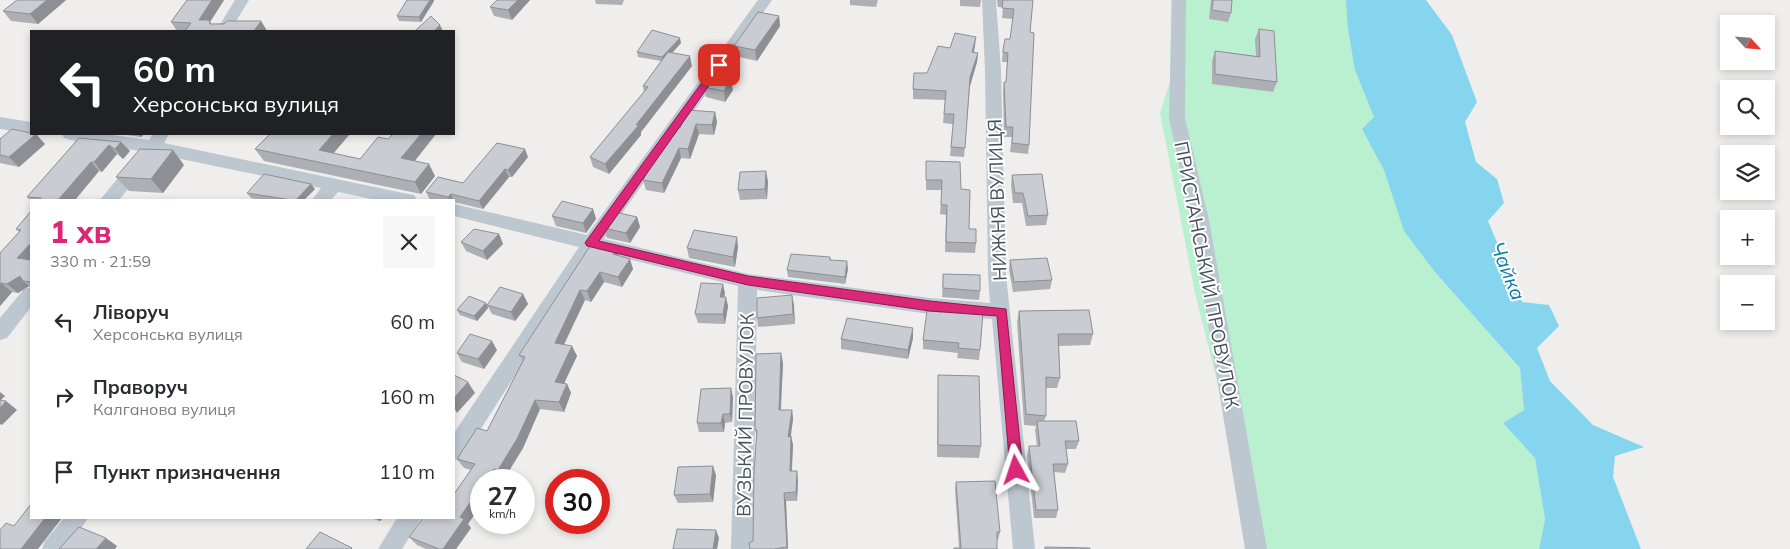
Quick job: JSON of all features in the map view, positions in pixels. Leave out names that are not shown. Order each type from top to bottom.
[{"type":"street","points":[[224,30],[242,0]]},
{"type":"street","points":[[455,449],[591,243],[765,0]]},
{"type":"street","name":"НИЖНЯ ВУЛИЦЯ","points":[[988,0],[993,70],[997,276],[1024,549]]},
{"type":"street","name":"ПРИСТАНСЬКИЙ ПРОВУЛОК","points":[[1179,0],[1176,118],[1200,220],[1256,549]]},
{"type":"street","points":[[0,123],[27,127]]},
{"type":"street","points":[[7,139],[27,127]]},
{"type":"street","points":[[84,135],[157,140],[403,199]]},
{"type":"street","points":[[110,199],[157,140]]},
{"type":"street","points":[[322,199],[335,184]]},
{"type":"street","points":[[455,210],[748,281],[930,306],[1002,312]]},
{"type":"street","name":"ВУЗЬКИЙ ПРОВУЛОК","points":[[742,549],[748,281]]},
{"type":"street","points":[[0,332],[30,295]]},
{"type":"street","points":[[53,549],[76,519]]},
{"type":"street","points":[[389,549],[409,519]]},
{"type":"green space","points":[[1171,0],[1396,0],[1406,233],[1434,271],[1520,368],[1524,410],[1503,423],[1535,458],[1545,519],[1539,549],[1259,549],[1195,293],[1160,113],[1170,81]]},
{"type":"water","name":"Чайка","points":[[1346,0],[1426,0],[1452,35],[1477,102],[1465,122],[1476,162],[1497,179],[1504,203],[1488,221],[1522,302],[1549,305],[1559,326],[1537,348],[1550,381],[1593,425],[1644,447],[1615,456],[1613,477],[1641,549],[1539,549],[1545,519],[1535,458],[1503,423],[1524,410],[1520,368],[1434,271],[1404,231],[1384,170],[1362,129],[1374,117],[1355,70],[1348,29]]},
{"type":"building","points":[[17,0],[47,0],[30,14],[3,11]]},
{"type":"building","points":[[187,0],[212,0],[199,20],[209,20],[210,24],[224,24],[227,21],[261,21],[255,30],[186,30],[191,23],[171,22]]},
{"type":"building","points":[[407,0],[430,0],[419,17],[397,16]]},
{"type":"building","points":[[497,0],[518,0],[508,10],[490,7]]},
{"type":"building","points":[[1003,0],[1033,0],[1030,32],[1034,33],[1029,145],[1012,143],[1013,127],[1006,127],[1004,82],[1006,82],[1008,53],[1003,52],[1003,50],[1005,39],[1010,39],[1014,9],[1002,8]]},
{"type":"building","points":[[1213,0],[1232,0],[1231,13],[1212,10]]},
{"type":"building","points":[[758,12],[779,16],[755,50],[734,46]]},
{"type":"building","points":[[431,16],[440,25],[435,30],[416,30]]},
{"type":"building","points":[[1259,29],[1274,31],[1277,82],[1215,74],[1215,51],[1260,57]]},
{"type":"building","points":[[652,30],[680,38],[662,57],[637,52]]},
{"type":"building","points":[[955,33],[976,37],[972,52],[978,53],[970,77],[965,148],[951,147],[954,114],[944,114],[946,91],[913,89],[914,73],[927,73],[938,46],[950,48]]},
{"type":"building","points":[[668,52],[690,56],[636,125],[639,125],[605,164],[590,157],[648,87],[643,86]]},
{"type":"building","points":[[712,75],[731,79],[724,91],[704,87]]},
{"type":"building","points":[[687,110],[715,112],[712,125],[696,124],[688,149],[679,148],[662,183],[643,180],[653,161],[655,161],[659,150],[675,128],[680,128]]},
{"type":"building","points":[[12,129],[35,135],[9,157],[0,155],[0,139]]},
{"type":"building","points":[[269,135],[332,135],[319,150],[360,159],[378,137],[388,139],[392,135],[420,135],[401,158],[429,164],[415,182],[255,149]]},
{"type":"building","points":[[79,138],[121,142],[115,149],[109,145],[94,162],[91,162],[59,199],[27,197]]},
{"type":"building","points":[[497,143],[525,149],[508,170],[505,169],[479,201],[451,194],[448,197],[426,192],[438,177],[463,183]]},
{"type":"building","points":[[140,149],[173,150],[151,179],[116,177]]},
{"type":"building","points":[[926,161],[960,162],[961,189],[970,190],[969,229],[976,229],[976,243],[946,242],[947,205],[941,205],[942,180],[926,180]]},
{"type":"building","points":[[766,171],[765,189],[738,190],[740,172]]},
{"type":"building","points":[[264,174],[311,184],[297,199],[247,193]]},
{"type":"building","points":[[1042,174],[1048,215],[1028,216],[1023,193],[1015,193],[1012,175]]},
{"type":"building","points":[[562,201],[593,209],[583,223],[552,216]]},
{"type":"building","points":[[30,212],[30,244],[17,258],[30,260],[30,282],[23,281],[20,276],[7,284],[0,284],[0,253],[21,230],[16,229]]},
{"type":"building","points":[[615,212],[637,217],[626,233],[604,228]]},
{"type":"building","points":[[474,229],[499,234],[483,251],[461,242]]},
{"type":"building","points":[[694,230],[737,237],[733,257],[687,248]]},
{"type":"building","points":[[592,243],[616,249],[613,254],[630,259],[618,277],[600,272],[587,291],[580,290],[555,343],[572,346],[555,382],[567,384],[559,402],[535,400],[517,439],[499,469],[472,469],[475,464],[457,459],[477,428],[487,431],[525,357],[519,355]]},
{"type":"building","points":[[791,254],[830,257],[830,260],[847,261],[845,277],[787,270]]},
{"type":"building","points":[[1047,258],[1052,280],[1014,282],[1010,260]]},
{"type":"building","points":[[943,274],[980,275],[980,291],[943,288]]},
{"type":"building","points":[[701,283],[723,284],[720,297],[726,297],[723,314],[695,314]]},
{"type":"building","points":[[500,287],[523,294],[511,312],[487,305]]},
{"type":"building","points":[[792,295],[793,314],[757,318],[757,298]]},
{"type":"building","points":[[469,296],[486,303],[474,316],[457,310]]},
{"type":"building","points":[[942,307],[980,310],[983,312],[980,350],[958,348],[959,343],[923,340],[927,311],[942,312]]},
{"type":"building","points":[[1089,310],[1093,334],[1058,334],[1060,378],[1046,377],[1046,416],[1026,414],[1019,311]]},
{"type":"building","points":[[847,318],[913,328],[908,350],[841,339]]},
{"type":"building","points":[[470,334],[492,341],[478,359],[457,353]]},
{"type":"building","points":[[781,353],[779,410],[792,410],[788,437],[791,436],[790,471],[797,471],[796,492],[784,493],[787,547],[750,549],[749,543],[753,541],[757,430],[755,430],[756,354]]},
{"type":"building","points":[[938,375],[979,376],[981,446],[938,445]]},
{"type":"building","points":[[455,376],[468,382],[455,397]]},
{"type":"building","points":[[731,388],[730,414],[723,414],[721,423],[697,423],[701,389]]},
{"type":"building","points":[[0,400],[6,401],[0,408]]},
{"type":"building","points":[[1037,421],[1076,421],[1079,441],[1065,441],[1068,464],[1053,464],[1058,510],[1036,510],[1029,446],[1040,446]]},
{"type":"building","points":[[713,466],[710,494],[674,495],[678,467]]},
{"type":"building","points":[[470,471],[470,503],[460,517],[464,519],[443,549],[409,537],[422,519],[455,519],[455,493]]},
{"type":"building","points":[[995,481],[1000,532],[997,532],[997,549],[954,549],[961,548],[956,482]]},
{"type":"building","points":[[30,505],[30,519],[44,519],[21,549],[0,549],[0,530],[6,523],[14,526]]},
{"type":"building","points":[[79,527],[106,538],[96,549],[59,549]]},
{"type":"building","points":[[677,529],[716,530],[713,549],[673,549]]},
{"type":"building","points":[[320,532],[352,548],[306,549]]},
{"type":"building","points":[[1045,547],[1090,548],[1090,549],[1045,549]]},
{"type":"route","points":[[719,65],[591,243],[748,281],[930,306],[1002,312],[1016,470]]}]
